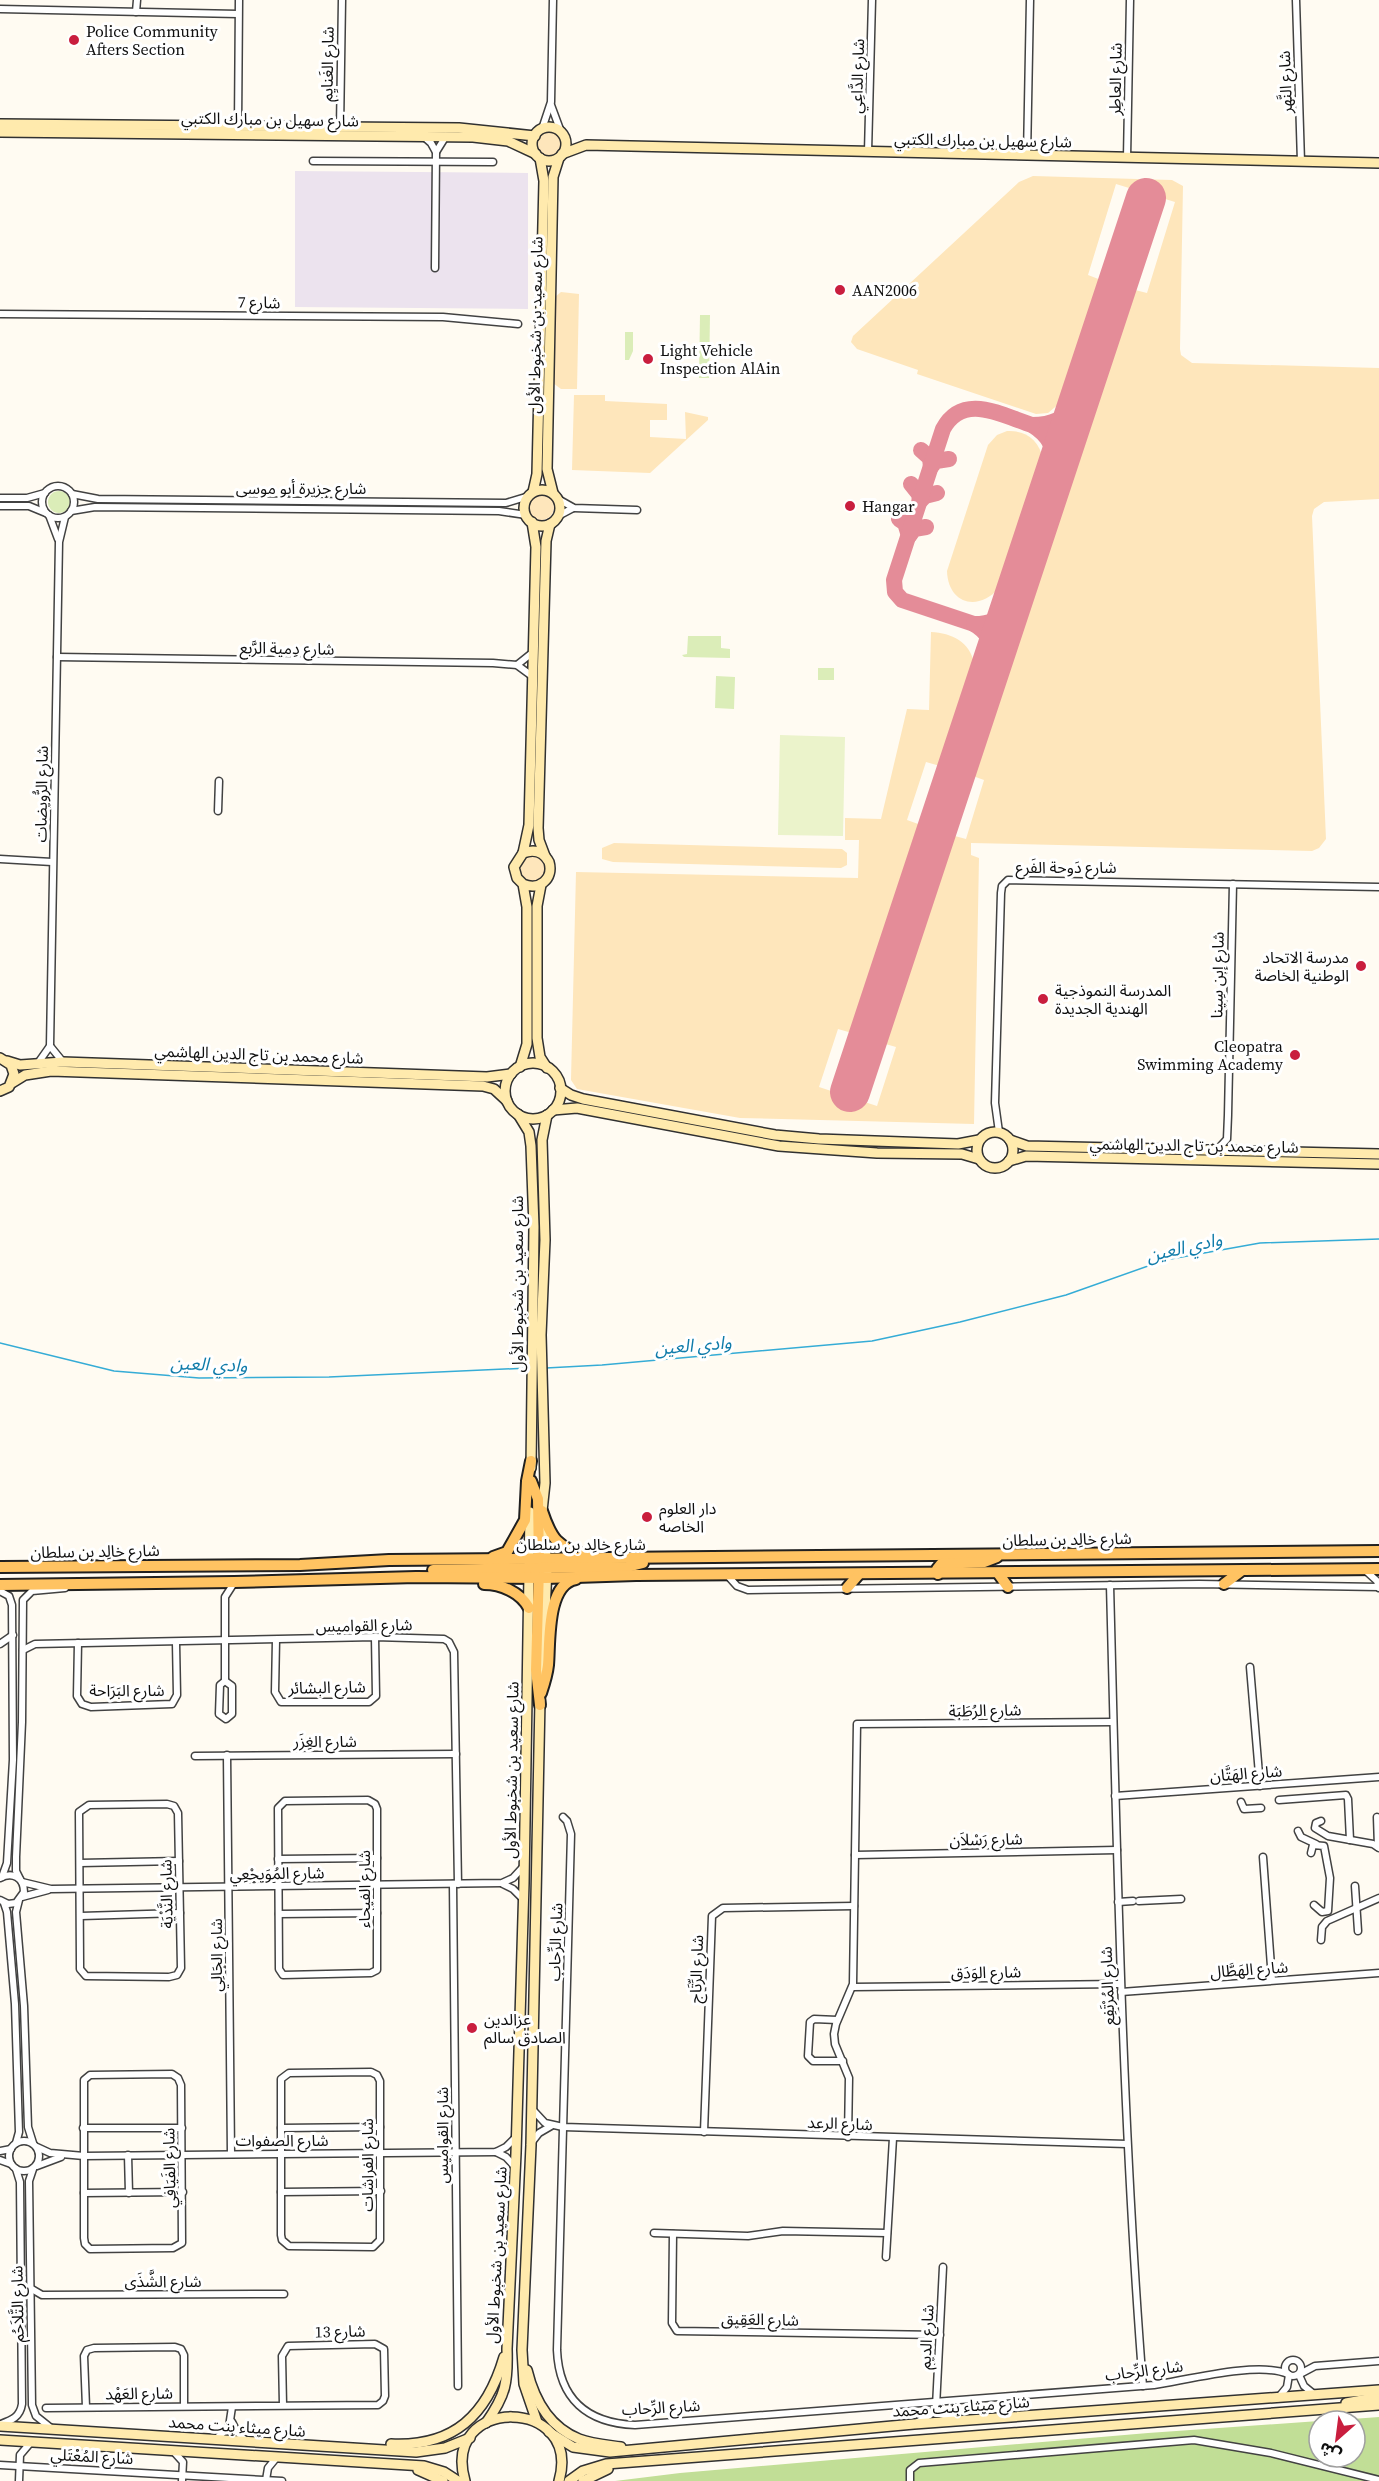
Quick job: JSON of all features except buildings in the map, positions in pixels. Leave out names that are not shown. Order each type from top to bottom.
[{"type":"main road","name":"شارع سهيل بن مبارك الكتبي","points":[[0,124],[459,128],[538,132]]},
{"type":"main road","points":[[552,128],[562,134],[566,145],[560,156],[549,161],[538,156],[533,145],[538,132],[552,128]]},
{"type":"main road","name":"شارع سهيل بن مبارك الكتبي","points":[[0,132],[473,137],[508,141],[538,156]]},
{"type":"main road","name":"شارع سهيل بن مبارك الكتبي","points":[[562,134],[586,145],[1379,163]]},
{"type":"main road","name":"شارع سهيل بن مبارك الكتبي","points":[[560,156],[586,145]]},
{"type":"main road","name":"شارع سعيد بن شخبوط الأول","points":[[531,494],[537,474],[544,181],[538,156]]},
{"type":"main road","name":"شارع سعيد بن شخبوط الأول","points":[[555,496],[548,479],[547,457],[553,177],[560,156]]},
{"type":"main road","points":[[541,885],[532,887],[523,884],[517,878],[514,867],[523,853],[529,825],[536,542],[525,503],[531,494],[545,490],[555,496],[560,506],[558,516],[550,524],[546,541],[538,828],[540,845],[549,862],[550,872],[541,885],[537,906],[537,1038],[538,1051],[547,1068]]},
{"type":"main road","points":[[529,518],[540,525],[550,524]]},
{"type":"main road","points":[[523,853],[532,850],[545,856]]},
{"type":"main road","points":[[520,1067],[526,1050],[527,1038],[527,907],[523,884]]},
{"type":"main road","points":[[4,1060],[13,1069],[12,1083]]},
{"type":"main road","name":"شارع محمد بن تاج الدين الهاشمي","points":[[4,1060],[20,1065],[63,1062],[487,1077],[511,1074]]},
{"type":"main road","points":[[550,1112],[560,1097],[560,1088],[555,1074],[547,1068],[531,1064],[520,1067],[511,1074],[506,1084],[507,1101],[518,1114],[533,1119],[550,1112],[577,1108],[795,1148],[962,1154],[980,1159]]},
{"type":"main road","name":"شارع محمد بن تاج الدين الهاشمي","points":[[0,1091],[26,1075],[51,1071],[483,1086],[499,1092],[507,1101]]},
{"type":"main road","points":[[560,1088],[577,1098],[775,1135],[819,1139],[958,1144],[979,1140],[986,1134],[999,1132],[1010,1140],[1012,1153],[1009,1161],[994,1168],[986,1165],[977,1152],[979,1140]]},
{"type":"main road","name":"شارع سعيد بن شخبوط الأول","points":[[531,1481],[536,1335],[545,1240],[542,1140],[550,1112]]},
{"type":"main road","name":"شارع سعيد بن شخبوط الأول","points":[[518,1114],[526,1126],[531,1146],[536,1335],[545,1484],[538,1569],[541,1693],[531,2145],[522,2350],[524,2384],[537,2422]]},
{"type":"main road","name":"شارع محمد بن تاج الدين الهاشمي","points":[[1010,1140],[1027,1146],[1379,1154]]},
{"type":"main road","name":"شارع محمد بن تاج الدين الهاشمي","points":[[1009,1161],[1030,1156],[1379,1164]]},
{"type":"main road","points":[[474,1560],[502,1555],[509,1549],[525,1520],[527,1481],[531,1461]]},
{"type":"main road","points":[[531,1481],[538,1499],[536,1670],[540,1705]]},
{"type":"main road","points":[[542,1511],[553,1539],[573,1551],[605,1558]]},
{"type":"main road","name":"شارع خالِد بن سلطان","points":[[0,1585],[416,1577],[538,1569],[605,1558],[1379,1551]]},
{"type":"main road","points":[[938,1574],[938,1566],[941,1564],[984,1562],[1000,1555]]},
{"type":"main road","points":[[538,1569],[627,1567],[652,1559]]},
{"type":"main road","name":"شارع خالِد بن سلطان","points":[[0,1567],[300,1565],[389,1560],[474,1560],[538,1569],[636,1575],[728,1576],[1379,1569]]},
{"type":"main road","points":[[88,1584],[104,1578],[153,1576],[156,1570],[152,1565]]},
{"type":"main road","name":"شارع سعيد بن شخبوط الأول","points":[[470,2438],[486,2422],[505,2391],[508,2372],[507,2349],[516,2168],[529,1608],[538,1569]]},
{"type":"main road","points":[[1224,1584],[1241,1570]]},
{"type":"main road","points":[[998,1573],[1008,1587]]},
{"type":"main road","points":[[847,1588],[859,1574]]},
{"type":"main road","points":[[541,1693],[548,1664],[551,1614],[567,1582],[574,1579],[636,1575]]},
{"type":"main road","points":[[416,1577],[437,1583],[500,1586],[518,1595],[529,1608]]},
{"type":"main road","points":[[363,2449],[375,2445],[423,2444],[449,2435],[486,2399],[497,2381],[507,2349]]},
{"type":"main road","points":[[522,2350],[533,2395],[542,2409],[557,2424],[579,2439],[634,2450]]},
{"type":"main road","name":"شارع ميثاء بنت محمد","points":[[537,2422],[566,2444],[582,2449],[610,2452],[914,2424],[1379,2390]]},
{"type":"main road","points":[[1329,2408],[1349,2401],[1379,2397]]},
{"type":"main road","name":"شارع ميثاء بنت محمد","points":[[569,2481],[583,2471],[598,2466],[633,2462],[1379,2405]]},
{"type":"main road","points":[[486,2422],[510,2415],[529,2418],[537,2422]]},
{"type":"main road","name":"شارع ميثاء بنت محمد","points":[[0,2425],[429,2452],[470,2438]]},
{"type":"main road","points":[[549,2432],[557,2444],[561,2458],[559,2481]]},
{"type":"main road","points":[[465,2481],[462,2465],[464,2451],[470,2438]]},
{"type":"main road","name":"شارع ميثاء بنت محمد","points":[[5,2441],[424,2466],[444,2472],[458,2481]]},
{"type":"main road","points":[[583,2481],[603,2470],[633,2462]]},
{"type":"main road","points":[[371,2463],[386,2468],[417,2470],[443,2481]]},
{"type":"street","points":[[136,12],[137,0]]},
{"type":"street","points":[[238,126],[239,0]]},
{"type":"street","name":"شارع الغَنايِم","points":[[340,128],[342,0]]},
{"type":"street","points":[[538,132],[548,116],[550,102],[553,0]]},
{"type":"street","name":"شارع الدَّاعِي","points":[[868,152],[872,0]]},
{"type":"street","points":[[1027,156],[1030,0]]},
{"type":"street","name":"شارع العاطِر","points":[[1127,158],[1130,0]]},
{"type":"street","name":"شارع النَّهر","points":[[1296,0],[1301,162]]},
{"type":"street","points":[[0,9],[238,14]]},
{"type":"street","points":[[550,102],[562,134]]},
{"type":"street","points":[[423,136],[436,152],[435,268]]},
{"type":"street","points":[[436,152],[446,136]]},
{"type":"street","points":[[313,161],[493,162]]},
{"type":"street","name":"شارع 7","points":[[0,314],[443,317],[518,324]]},
{"type":"street","points":[[0,498],[27,498],[59,487],[72,494],[74,506],[65,517],[56,518],[29,506],[0,506]]},
{"type":"street","points":[[46,492],[42,500],[47,514]]},
{"type":"street","name":"شارع جزيرة أبو موسى","points":[[72,494],[98,499],[506,503],[531,494]]},
{"type":"street","points":[[555,496],[574,508]]},
{"type":"street","name":"شارع جزيرة أبو موسى","points":[[71,512],[96,507],[499,511],[529,518]]},
{"type":"street","points":[[558,516],[574,508],[637,510]]},
{"type":"street","name":"شارع الرُّويضات","points":[[47,514],[59,542]]},
{"type":"street","name":"شارع الرُّويضات","points":[[50,1047],[59,542],[65,517]]},
{"type":"street","points":[[532,653],[517,664],[532,676]]},
{"type":"street","name":"شارع دِمية الرَّبع","points":[[57,657],[517,664]]},
{"type":"street","points":[[219,781],[219,811]]},
{"type":"street","points":[[0,859],[52,862]]},
{"type":"street","name":"شارع دَوحة الفَرع","points":[[999,1132],[995,1103],[1000,893],[1005,882],[1016,879],[1379,887]]},
{"type":"street","name":"شارع إبن سِينا","points":[[1227,1139],[1233,884]]},
{"type":"street","points":[[38,1063],[50,1047],[63,1062]]},
{"type":"street","points":[[1216,1150],[1227,1139],[1238,1150]]},
{"type":"street","points":[[728,1576],[737,1586],[748,1590],[1224,1584],[1379,1587],[1373,1576],[1364,1570]]},
{"type":"street","points":[[214,1582],[225,1597]]},
{"type":"street","points":[[225,1681],[225,1597],[234,1582]]},
{"type":"street","points":[[0,2160],[25,2172],[35,2168],[40,2160],[28,2127],[24,2006],[16,1912],[24,1887],[16,1857],[23,1650],[22,1604],[27,1594],[32,1591],[63,1589],[73,1584]]},
{"type":"street","name":"شارع المُرْتَفِع","points":[[1110,1585],[1120,1992],[1131,2232],[1143,2386]]},
{"type":"street","points":[[0,1591],[6,1593],[11,1600],[13,1635],[13,1760],[7,1863],[1,1877]]},
{"type":"street","points":[[13,1635],[0,1644],[13,1651]]},
{"type":"street","points":[[23,1637],[35,1644]]},
{"type":"street","name":"شارع القواميس","points":[[23,1650],[35,1644],[176,1643],[375,1637],[444,1638],[453,1646],[456,1754],[455,2152],[458,2386]]},
{"type":"street","name":"شارع البشائر","points":[[276,1640],[275,1692],[281,1702],[369,1702],[376,1696],[375,1637]]},
{"type":"street","name":"شارع البَرَاحة","points":[[78,1643],[77,1696],[82,1704],[91,1707],[172,1704],[177,1695],[176,1643]]},
{"type":"street","points":[[1250,1667],[1260,1786]]},
{"type":"street","points":[[225,1681],[232,1686],[232,1714],[226,1719],[219,1714],[220,1685],[225,1681]]},
{"type":"street","name":"شارع الرُطَبَة","points":[[855,1855],[857,1724],[1113,1722]]},
{"type":"street","name":"شارع الغِزَر","points":[[195,1756],[456,1754]]},
{"type":"street","name":"شارع الجَالِي","points":[[227,1755],[231,2154]]},
{"type":"street","name":"شارع الهَتَّان","points":[[1115,1796],[1379,1777]]},
{"type":"street","points":[[1239,1787],[1244,1809],[1261,1808]]},
{"type":"street","points":[[1279,1800],[1346,1795],[1350,1840]]},
{"type":"street","name":"شارع الفيحاء","points":[[285,1801],[373,1802],[377,1809],[377,1858],[378,1967],[375,1971],[285,1975],[281,1973],[279,1969],[277,1810],[281,1803],[285,1801]]},
{"type":"street","name":"شارع النَّدْيَة","points":[[167,1804],[174,1806],[178,1813],[179,1861],[181,1968],[177,1975],[169,1977],[86,1976],[80,1969],[78,1817],[84,1806],[167,1804]]},
{"type":"street","name":"شارع الرِّحاب","points":[[563,1817],[567,1821],[571,1834],[558,2366],[562,2382],[570,2397],[581,2409],[608,2421],[635,2425],[936,2405],[1143,2386],[1203,2375],[1273,2369],[1288,2361]]},
{"type":"street","points":[[1377,1817],[1378,1848]]},
{"type":"street","points":[[1321,1821],[1316,1823],[1315,1828],[1328,1836],[1372,1844],[1378,1848]]},
{"type":"street","points":[[1298,1831],[1301,1837],[1319,1845],[1330,1878],[1329,1909],[1326,1912]]},
{"type":"street","points":[[1311,1852],[1312,1846],[1319,1845],[1328,1836]]},
{"type":"street","name":"شارع رَسْلاَن","points":[[855,1855],[1117,1850]]},
{"type":"street","points":[[848,2137],[849,2078],[834,2039],[837,2020],[853,1987],[855,1855]]},
{"type":"street","points":[[1263,1857],[1272,1980]]},
{"type":"street","points":[[278,1859],[377,1858]]},
{"type":"street","points":[[80,1863],[179,1861]]},
{"type":"street","points":[[502,1884],[513,1878],[524,1866]]},
{"type":"street","name":"شارع المُوَيجْعِي","points":[[1,1877],[11,1875],[51,1889]]},
{"type":"street","points":[[502,1884],[513,1889],[523,1900]]},
{"type":"street","name":"شارع المُوَيجْعِي","points":[[2,1901],[12,1904],[51,1889],[80,1888],[502,1884]]},
{"type":"street","points":[[1355,1886],[1358,1931]]},
{"type":"street","points":[[1321,1940],[1324,1924],[1332,1918],[1379,1898]]},
{"type":"street","points":[[1118,1902],[1181,1899]]},
{"type":"street","points":[[2,1901],[7,1912],[15,2004],[19,2132],[9,2159],[14,2167]]},
{"type":"street","points":[[1314,1905],[1332,1918]]},
{"type":"street","name":"شارع الرِّتَاج","points":[[704,2132],[712,1916],[723,1908],[854,1906]]},
{"type":"street","points":[[279,1914],[377,1912]]},
{"type":"street","points":[[81,1916],[180,1913]]},
{"type":"street","name":"شارع الهَطَّال","points":[[1120,1992],[1379,1972]]},
{"type":"street","name":"شارع الوَدَق","points":[[853,1987],[1120,1984]]},
{"type":"street","points":[[837,2020],[814,2019],[810,2022],[808,2056],[813,2061],[843,2061]]},
{"type":"street","name":"شارع الفراشات","points":[[301,2073],[374,2073],[380,2081],[380,2127],[381,2237],[378,2243],[373,2247],[294,2247],[284,2244],[281,2235],[281,2079],[287,2074],[301,2073]]},
{"type":"street","name":"شارع الفَيَافِي","points":[[172,2074],[178,2078],[181,2085],[182,2128],[183,2240],[180,2246],[94,2250],[88,2247],[84,2241],[82,2085],[88,2076],[172,2074]]},
{"type":"street","points":[[531,2108],[540,2119],[551,2126],[539,2133],[531,2145]]},
{"type":"street","name":"شارع الرعد","points":[[551,2126],[1127,2144]]},
{"type":"street","points":[[281,2128],[380,2127]]},
{"type":"street","points":[[83,2128],[182,2128]]},
{"type":"street","points":[[496,2152],[506,2147],[516,2136]]},
{"type":"street","points":[[886,2257],[893,2138]]},
{"type":"street","points":[[0,2151],[25,2141],[35,2145]]},
{"type":"street","name":"شارع الصفوات","points":[[35,2145],[45,2152],[67,2156],[496,2152]]},
{"type":"street","points":[[496,2152],[506,2157],[516,2168]]},
{"type":"street","name":"شارع الصفوات","points":[[35,2168],[67,2156]]},
{"type":"street","points":[[128,2156],[129,2193]]},
{"type":"street","name":"شارع التَّلاَحُم","points":[[0,2425],[18,2415],[22,2397],[20,2186],[14,2167]]},
{"type":"street","name":"شارع التَّلاَحُم","points":[[35,2168],[29,2181],[33,2410],[40,2420],[54,2430]]},
{"type":"street","points":[[281,2192],[381,2191]]},
{"type":"street","points":[[84,2193],[183,2193]]},
{"type":"street","points":[[654,2233],[756,2236],[783,2231],[887,2233]]},
{"type":"street","name":"شارع العَقِيق","points":[[673,2234],[672,2322],[677,2331],[940,2336]]},
{"type":"street","name":"شارع الديم","points":[[936,2405],[943,2267]]},
{"type":"street","points":[[30,2288],[42,2295]]},
{"type":"street","name":"شارع الشَّذَى","points":[[30,2301],[42,2295],[284,2294]]},
{"type":"street","name":"شارع 13","points":[[283,2405],[282,2356],[288,2346],[379,2344],[385,2352],[385,2396],[381,2404],[370,2405]]},
{"type":"street","points":[[86,2407],[84,2356],[91,2348],[175,2347],[181,2349],[184,2355],[184,2406]]},
{"type":"street","points":[[1276,2399],[1287,2387],[1286,2366],[1288,2361],[1315,2366],[1379,2361]]},
{"type":"street","points":[[1297,2361],[1304,2386],[1315,2395]]},
{"type":"street","points":[[1288,2374],[1295,2377],[1315,2366]]},
{"type":"street","name":"شارع الرِّحاب","points":[[1273,2369],[1288,2374]]},
{"type":"street","name":"شارع العَهْد","points":[[46,2408],[370,2405]]},
{"type":"street","points":[[936,2405],[940,2414],[957,2421]]},
{"type":"street","points":[[914,2424],[930,2415],[936,2405]]},
{"type":"street","points":[[215,2439],[225,2432],[231,2422],[232,2407]]},
{"type":"street","points":[[231,2422],[245,2441]]},
{"type":"street","points":[[910,2481],[910,2470],[919,2463],[1187,2439],[1271,2453],[1379,2480]]},
{"type":"street","points":[[5,2441],[21,2455]]},
{"type":"street","points":[[19,2481],[21,2455],[31,2442]]},
{"type":"street","points":[[172,2451],[180,2457],[183,2465],[183,2478]]},
{"type":"street","points":[[183,2465],[195,2452]]},
{"type":"street","points":[[259,2456],[268,2468]]},
{"type":"street","points":[[266,2480],[268,2468],[277,2457]]},
{"type":"street","name":"شارع المُعْتَلي","points":[[0,2465],[183,2478],[282,2481]]},
{"type":"shaded area","points":[[295,171],[528,173],[528,309],[295,307]]},
{"type":"green space","points":[[700,315],[710,315],[709,378],[699,378]]},
{"type":"green space","points":[[625,332],[633,332],[633,351],[629,360],[625,360]]},
{"type":"green space","points":[[59,491],[67,494],[70,502],[67,510],[59,513],[51,510],[48,502],[51,494]]},
{"type":"green space","points":[[688,636],[721,636],[721,648],[730,649],[730,658],[684,657],[682,655],[687,654]]},
{"type":"green space","points":[[818,668],[834,668],[834,680],[818,680]]},
{"type":"green space","points":[[716,676],[735,677],[734,709],[715,708]]},
{"type":"green space","points":[[780,735],[845,737],[843,836],[778,835]]},
{"type":"green space","points":[[1379,2417],[1379,2481],[615,2481],[680,2473],[1148,2433],[1307,2422],[1307,2469],[1367,2469],[1367,2418]]},
{"type":"sand","points":[[550,131],[559,135],[563,144],[559,153],[550,157],[541,153],[537,144],[541,135]]},
{"type":"sand","points":[[1033,176],[1172,180],[1183,186],[1180,349],[1181,355],[1192,363],[1379,368],[1379,499],[1324,502],[1314,509],[1312,516],[1326,839],[1319,848],[1312,851],[971,843],[971,855],[979,858],[974,1124],[740,1118],[577,1089],[571,1080],[576,872],[858,878],[859,840],[845,840],[845,818],[881,819],[907,709],[929,710],[931,632],[946,634],[959,640],[969,649],[974,663],[940,766],[926,762],[907,820],[921,825],[852,1033],[838,1029],[819,1087],[877,1106],[896,1047],[882,1043],[951,835],[966,839],[984,780],[970,775],[1131,289],[1147,293],[1175,202],[1116,184],[1088,275],[1101,280],[1060,403],[1048,413],[1036,414],[917,374],[918,370],[857,349],[851,342],[853,336],[1019,182]]},
{"type":"sand","points":[[561,292],[579,294],[577,389],[561,389],[553,383],[555,297]]},
{"type":"sand","points":[[574,395],[605,395],[605,401],[667,404],[667,420],[650,420],[650,437],[686,439],[685,412],[708,417],[708,420],[650,473],[572,470]]},
{"type":"sand","points":[[1007,431],[1020,432],[1031,437],[1038,446],[1043,459],[999,588],[991,596],[982,600],[966,601],[953,591],[947,571],[988,445],[997,435]]},
{"type":"sand","points":[[541,494],[550,498],[554,507],[550,516],[541,520],[532,516],[528,507],[532,498]]},
{"type":"sand","points":[[614,843],[842,849],[847,853],[847,865],[841,868],[613,862],[602,859],[602,848]]},
{"type":"sand","points":[[532,856],[541,860],[545,869],[541,878],[532,882],[523,878],[519,869],[523,860]]},
{"type":"waterway","name":"وادي العين","points":[[546,1368],[872,1341],[960,1322],[1066,1295],[1165,1260],[1260,1243],[1379,1239]]},
{"type":"waterway","name":"وادي العين","points":[[0,1343],[114,1371],[199,1378],[329,1377],[529,1368]]},
{"type":"taxiway","points":[[1055,471],[1051,444],[1032,425],[1058,420],[1078,403]]},
{"type":"taxiway","points":[[974,624],[902,600],[895,592],[894,580],[943,429],[951,418],[961,411],[983,409],[1032,425]]},
{"type":"taxiway","points":[[921,450],[930,458],[931,467],[936,461],[949,459]]},
{"type":"taxiway","points":[[911,484],[919,494],[920,501],[925,496],[937,493]]},
{"type":"taxiway","points":[[899,519],[905,523],[909,536],[914,529],[926,527]]},
{"type":"taxiway","points":[[993,659],[989,638],[974,624],[995,620],[1011,605]]},
{"type":"runway","points":[[850,1092],[1146,198]]},
{"type":"place","name":"Police Community Afters Section","points":[[74,40]]},
{"type":"place","name":"AAN2006","points":[[840,290]]},
{"type":"place","name":"Light Vehicle Inspection AlAin","points":[[648,359]]},
{"type":"place","name":"Hangar","points":[[850,506]]},
{"type":"place","name":"مدرسة الاتحاد الوطنية الخاصة","points":[[1361,966]]},
{"type":"place","name":"المدرسة النموذجية الهندية الجديدة","points":[[1043,999]]},
{"type":"place","name":"Cleopatra Swimming Academy","points":[[1295,1055]]},
{"type":"place","name":"دار العلوم الخاصه","points":[[647,1517]]},
{"type":"place","name":"عزالدين الصادق سالم","points":[[472,2028]]}]
